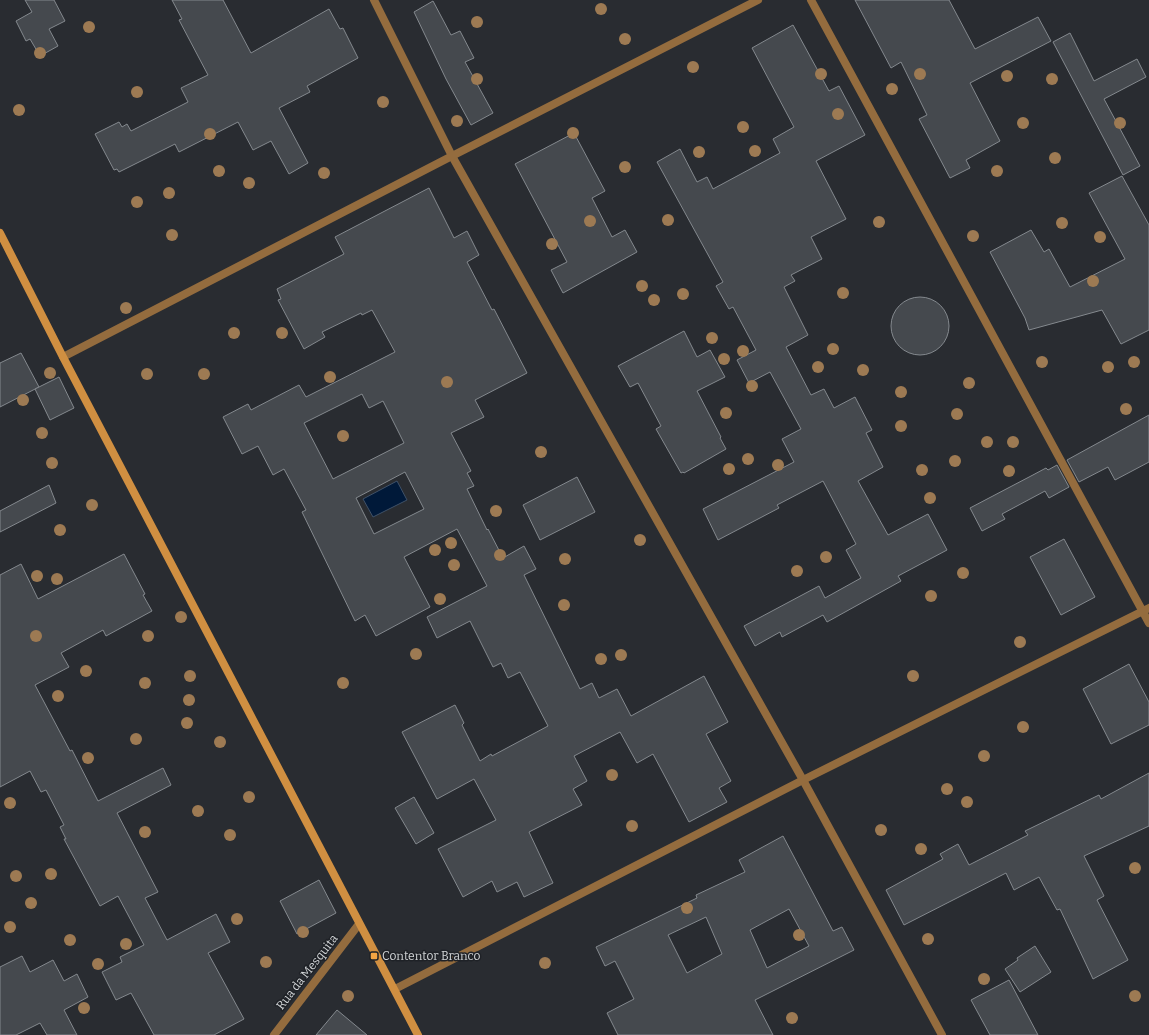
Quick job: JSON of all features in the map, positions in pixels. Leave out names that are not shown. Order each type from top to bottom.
[{"type":"street","points":[[374,0],[452,156],[803,780],[942,1035]]},
{"type":"street","points":[[63,357],[758,0]]},
{"type":"street","points":[[811,0],[1146,610],[1149,623]]},
{"type":"street","points":[[0,233],[63,357],[418,1035]]},
{"type":"street","points":[[395,990],[803,780],[1146,610]]},
{"type":"street","name":"Rua da Mesquita","points":[[274,1035],[359,924]]},
{"type":"water","points":[[397,481],[407,500],[373,517],[363,499]]},
{"type":"building","points":[[25,0],[54,0],[65,21],[49,29],[58,46],[40,56],[30,39],[26,41],[16,21],[32,12]]},
{"type":"building","points":[[172,0],[223,0],[251,53],[329,9],[340,29],[343,28],[358,58],[307,86],[310,92],[279,108],[308,163],[289,174],[271,141],[253,150],[238,122],[179,152],[175,144],[119,172],[117,169],[114,170],[95,134],[119,122],[122,127],[127,124],[131,131],[188,102],[181,88],[208,75],[179,20],[182,19]]},
{"type":"building","points":[[855,0],[949,0],[975,49],[1038,17],[1051,41],[970,83],[1000,141],[966,160],[970,168],[950,178],[919,119],[927,115],[901,62],[891,68]]},
{"type":"building","points":[[433,1],[451,35],[460,31],[474,58],[465,62],[493,113],[471,125],[446,79],[414,12]]},
{"type":"building","points":[[793,25],[829,91],[839,86],[865,135],[816,161],[846,219],[811,237],[822,259],[791,275],[795,281],[784,287],[808,335],[786,347],[811,395],[824,389],[834,408],[855,397],[872,430],[866,433],[883,467],[858,481],[888,535],[928,514],[947,550],[898,576],[901,581],[827,622],[823,615],[782,637],[780,632],[755,646],[744,626],[819,586],[825,598],[861,578],[846,550],[856,544],[823,481],[777,505],[779,508],[718,540],[703,509],[794,462],[782,439],[801,429],[770,372],[749,383],[737,360],[756,350],[733,307],[729,309],[716,286],[723,282],[657,162],[680,149],[697,182],[707,177],[713,189],[780,153],[773,139],[794,127],[752,48]]},
{"type":"building","points":[[1070,33],[1094,81],[1137,59],[1146,77],[1104,99],[1140,166],[1123,175],[1053,42]]},
{"type":"building","points":[[574,133],[605,191],[592,198],[612,237],[625,230],[637,252],[563,293],[551,270],[567,262],[515,164]]},
{"type":"building","points":[[1122,176],[1149,225],[1149,330],[1121,344],[1102,310],[1029,330],[1025,318],[990,252],[1031,230],[1044,252],[1049,249],[1070,287],[1125,259],[1089,193]]},
{"type":"building","points":[[429,188],[454,238],[467,231],[479,255],[467,262],[492,310],[494,309],[527,373],[475,400],[484,417],[451,433],[471,471],[467,473],[474,486],[467,489],[487,530],[488,529],[503,558],[524,546],[536,569],[524,575],[580,689],[592,683],[599,698],[617,689],[631,716],[704,676],[728,722],[706,734],[731,781],[719,788],[727,802],[689,822],[653,754],[637,763],[620,732],[574,756],[587,781],[573,789],[582,805],[529,832],[553,883],[524,897],[517,882],[497,892],[492,881],[463,897],[438,849],[496,820],[474,779],[437,799],[402,732],[455,705],[464,723],[462,725],[480,761],[548,726],[520,672],[508,678],[501,663],[493,667],[470,621],[437,638],[427,617],[487,586],[457,529],[404,557],[430,607],[376,636],[365,615],[355,621],[302,512],[306,510],[284,469],[273,475],[258,446],[242,454],[223,417],[248,404],[251,410],[299,385],[306,397],[395,352],[372,310],[362,315],[361,313],[322,332],[325,337],[304,349],[278,300],[281,299],[277,289],[344,254],[335,237]],"holes":[[[362,394],[369,408],[383,401],[404,443],[333,479],[304,423]],[[405,472],[424,509],[374,534],[356,498]]]},
{"type":"building","points":[[920,297],[931,299],[944,310],[947,315],[949,326],[947,337],[936,350],[931,353],[920,355],[909,353],[896,342],[893,337],[891,326],[893,315],[904,302],[909,299]]},
{"type":"building","points":[[684,331],[697,357],[710,350],[725,377],[697,391],[726,449],[684,473],[681,473],[656,429],[661,426],[638,383],[630,387],[618,366]]},
{"type":"building","points":[[21,353],[39,387],[0,407],[0,363]]},
{"type":"building","points":[[59,377],[74,408],[50,420],[35,389]]},
{"type":"building","points":[[1149,415],[1149,462],[1115,480],[1108,467],[1079,482],[1067,460]]},
{"type":"building","points":[[1057,465],[1069,487],[1049,498],[1045,491],[1002,514],[1005,519],[982,531],[970,508],[1046,468],[1048,470]]},
{"type":"building","points":[[577,477],[595,512],[540,540],[523,505]]},
{"type":"building","points":[[49,485],[56,503],[0,532],[0,511]]},
{"type":"building","points":[[1064,539],[1095,597],[1061,615],[1030,557]]},
{"type":"building","points":[[124,554],[145,594],[143,595],[152,611],[106,636],[103,630],[61,653],[69,667],[35,685],[70,751],[72,750],[98,801],[163,768],[171,785],[117,813],[158,892],[145,898],[167,940],[216,914],[230,942],[208,953],[244,1019],[214,1035],[154,1035],[131,993],[116,1000],[102,972],[122,962],[120,957],[144,945],[118,896],[100,906],[64,839],[66,839],[60,827],[64,825],[46,790],[41,792],[30,771],[0,787],[0,575],[21,564],[38,599]]},
{"type":"building","points":[[1129,664],[1149,702],[1149,725],[1111,744],[1083,689]]},
{"type":"building","points":[[1149,773],[1149,826],[1084,856],[1104,896],[1097,900],[1128,960],[1093,979],[1060,909],[1057,910],[1039,877],[1014,890],[1006,873],[904,925],[886,890],[943,859],[940,854],[958,844],[969,865],[1028,835],[1025,831],[1099,795],[1101,799]]},
{"type":"building","points":[[414,797],[434,833],[416,844],[395,808]]},
{"type":"building","points":[[783,836],[833,931],[842,927],[854,950],[755,1000],[773,1035],[618,1035],[607,1013],[634,999],[615,961],[605,966],[596,947],[697,898],[696,895],[745,872],[739,860]],"holes":[[[789,909],[809,946],[767,968],[750,930]],[[706,917],[722,954],[687,973],[668,935]]]},
{"type":"building","points":[[319,880],[336,913],[297,934],[280,901]]},
{"type":"building","points":[[1035,946],[1051,972],[1020,992],[1005,969],[1018,960],[1017,958]]},
{"type":"building","points":[[22,956],[30,972],[53,960],[64,981],[77,974],[88,997],[64,1010],[77,1035],[47,1035],[40,1023],[16,1035],[0,1035],[0,967]]},
{"type":"building","points":[[1009,980],[1038,1035],[990,1035],[971,1000]]},
{"type":"building","points":[[337,1010],[367,1035],[316,1035]]},
{"type":"place","name":"Contentor Branco","points":[[374,956]]}]
